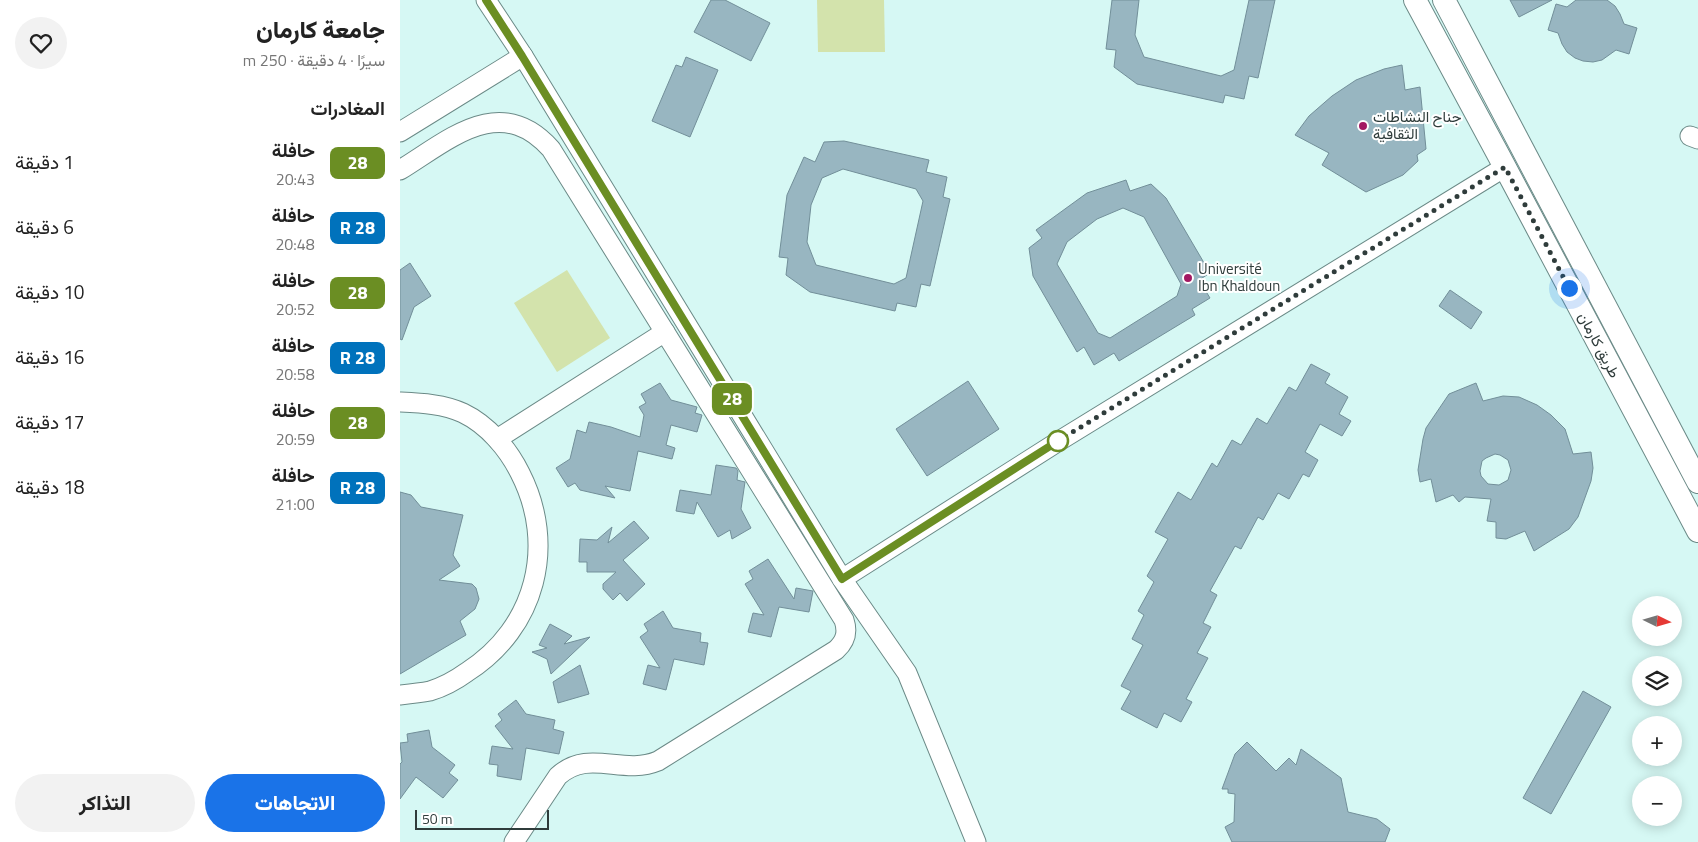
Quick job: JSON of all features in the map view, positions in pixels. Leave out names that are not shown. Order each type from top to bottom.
[{"type":"street","points":[[486,0],[842,579],[907,673],[976,842]]},
{"type":"street","name":"طريق كارمان","points":[[1415,0],[1698,531]]},
{"type":"street","name":"طريق كارمان","points":[[1444,0],[1698,482]]},
{"type":"street","points":[[400,132],[522,56]]},
{"type":"street","points":[[400,170],[464,130],[487,122],[512,123],[534,132],[552,149],[846,626],[845,640],[836,650],[658,761],[643,766],[582,763],[565,770],[558,776],[514,842]]},
{"type":"street","points":[[842,579],[1058,441],[1505,167]]},
{"type":"street","points":[[497,439],[665,332]]},
{"type":"street","points":[[400,402],[436,405],[462,413],[483,426],[497,439],[515,463],[528,488],[536,514],[539,541],[537,568],[530,594],[518,620],[502,644],[481,664],[457,679],[430,691],[400,696]]},
{"type":"green space","points":[[817,0],[884,0],[885,52],[818,52]]},
{"type":"green space","points":[[567,270],[610,338],[557,372],[514,303]]},
{"type":"building","points":[[711,0],[725,0],[770,23],[751,61],[694,32]]},
{"type":"building","points":[[1112,0],[1139,0],[1135,35],[1144,57],[1221,76],[1234,70],[1249,0],[1275,0],[1258,78],[1249,76],[1244,99],[1225,95],[1223,103],[1137,84],[1114,67],[1116,50],[1106,49]]},
{"type":"building","points":[[1510,0],[1552,0],[1519,17]]},
{"type":"building","points":[[1576,0],[1607,0],[1615,6],[1624,24],[1637,28],[1629,54],[1616,50],[1602,60],[1593,62],[1575,58],[1567,52],[1558,33],[1548,30],[1556,4],[1567,7]]},
{"type":"building","points":[[686,57],[718,70],[690,137],[652,121],[676,65],[682,67]]},
{"type":"building","name":"جناح النشاطات الثقافية","points":[[1402,65],[1405,90],[1420,87],[1426,149],[1417,155],[1418,161],[1403,175],[1366,192],[1322,165],[1329,153],[1295,135],[1309,116],[1332,96],[1356,80],[1384,69]]},
{"type":"building","points":[[844,141],[929,160],[926,172],[947,177],[943,197],[950,199],[930,286],[921,284],[916,307],[897,303],[895,311],[810,292],[786,275],[788,258],[779,257],[787,195],[804,157],[815,162],[824,142]],"holes":[[[843,169],[916,189],[923,201],[906,278],[894,284],[816,265],[807,242],[811,205],[822,178]]]},
{"type":"building","points":[[1126,180],[1130,191],[1151,184],[1166,198],[1210,273],[1199,280],[1210,298],[1192,309],[1195,315],[1119,361],[1114,353],[1094,365],[1084,347],[1077,352],[1033,276],[1029,248],[1042,238],[1036,230],[1087,193]],"holes":[[[1123,208],[1144,217],[1181,284],[1177,296],[1110,338],[1098,333],[1057,264],[1067,242],[1097,219]]]},
{"type":"building","points":[[410,263],[431,296],[414,307],[402,340],[400,339],[400,270]]},
{"type":"building","points":[[1450,290],[1482,312],[1471,329],[1439,306]]},
{"type":"building","points":[[1311,364],[1330,374],[1325,383],[1348,397],[1339,414],[1351,421],[1342,436],[1320,424],[1305,452],[1318,460],[1309,477],[1303,474],[1289,499],[1278,493],[1263,520],[1258,517],[1241,549],[1235,546],[1210,591],[1217,595],[1203,623],[1211,627],[1197,653],[1208,658],[1186,699],[1192,702],[1181,722],[1164,713],[1157,728],[1121,709],[1131,691],[1121,686],[1143,645],[1132,639],[1144,615],[1138,611],[1154,582],[1147,576],[1168,539],[1155,532],[1178,492],[1191,500],[1212,463],[1217,467],[1232,440],[1241,445],[1257,418],[1267,424],[1289,387],[1296,391]]},
{"type":"building","points":[[968,381],[999,429],[927,476],[896,429]]},
{"type":"building","points":[[660,383],[671,400],[697,407],[695,413],[702,415],[697,432],[671,425],[666,445],[675,448],[672,459],[638,451],[630,491],[605,486],[615,498],[580,490],[575,483],[568,487],[556,468],[570,459],[577,430],[586,433],[589,422],[640,437],[644,415],[639,407],[646,403],[641,394]]},
{"type":"building","points":[[1476,383],[1483,401],[1503,396],[1519,397],[1537,405],[1551,415],[1565,429],[1573,454],[1591,452],[1593,468],[1591,481],[1578,517],[1569,529],[1534,551],[1525,531],[1506,539],[1496,538],[1496,522],[1487,521],[1491,499],[1465,497],[1459,502],[1453,495],[1436,502],[1431,479],[1420,482],[1418,470],[1426,428],[1449,394]],"holes":[[[1495,454],[1508,460],[1511,470],[1508,480],[1499,485],[1488,484],[1481,476],[1482,461]]]},
{"type":"building","points":[[716,465],[736,468],[738,471],[737,480],[745,482],[741,509],[751,528],[732,539],[730,530],[718,537],[697,502],[694,514],[676,511],[680,490],[711,495]]},
{"type":"building","points":[[400,492],[411,495],[421,507],[463,515],[453,555],[460,566],[439,580],[472,584],[476,588],[479,599],[475,609],[460,621],[466,635],[400,674]]},
{"type":"building","points":[[634,521],[649,538],[623,560],[645,584],[627,601],[620,593],[613,600],[603,589],[603,584],[616,572],[587,572],[587,562],[579,562],[580,539],[597,540],[612,527],[608,543]]},
{"type":"building","points":[[768,559],[794,599],[796,588],[813,591],[809,612],[779,607],[771,637],[748,632],[753,613],[764,615],[745,584],[753,579],[749,571]]},
{"type":"building","points":[[663,611],[673,628],[701,633],[700,642],[708,643],[704,665],[674,659],[666,690],[643,684],[648,665],[660,668],[640,637],[648,631],[644,624]]},
{"type":"building","points":[[550,624],[572,636],[564,644],[590,637],[551,674],[547,659],[532,652],[547,648],[539,645]]},
{"type":"building","points":[[580,665],[589,694],[558,703],[553,682]]},
{"type":"building","points":[[1583,691],[1611,707],[1551,814],[1523,798]]},
{"type":"building","points":[[516,700],[526,714],[555,720],[553,729],[564,732],[559,754],[526,748],[521,780],[497,776],[498,765],[489,764],[492,746],[513,749],[495,726],[502,720],[498,714]]},
{"type":"building","points":[[429,730],[432,747],[455,765],[449,773],[458,780],[443,798],[416,777],[400,799],[400,764],[402,762],[400,743],[408,742],[407,734]]},
{"type":"building","points":[[1247,742],[1276,771],[1289,758],[1296,765],[1301,749],[1341,778],[1348,812],[1377,819],[1390,829],[1385,842],[1232,842],[1225,827],[1234,822],[1235,794],[1228,793],[1228,789],[1222,789],[1235,754]]},
{"type":"bus line","name":"28","points":[[486,0],[842,579],[1058,441]]},
{"type":"place","name":"جناح النشاطات الثقافية","points":[[1363,126]]},
{"type":"place","name":"Université Ibn Khaldoun","points":[[1188,278]]},
{"type":"route","points":[[1058,441],[1505,167],[1569,288]]}]
